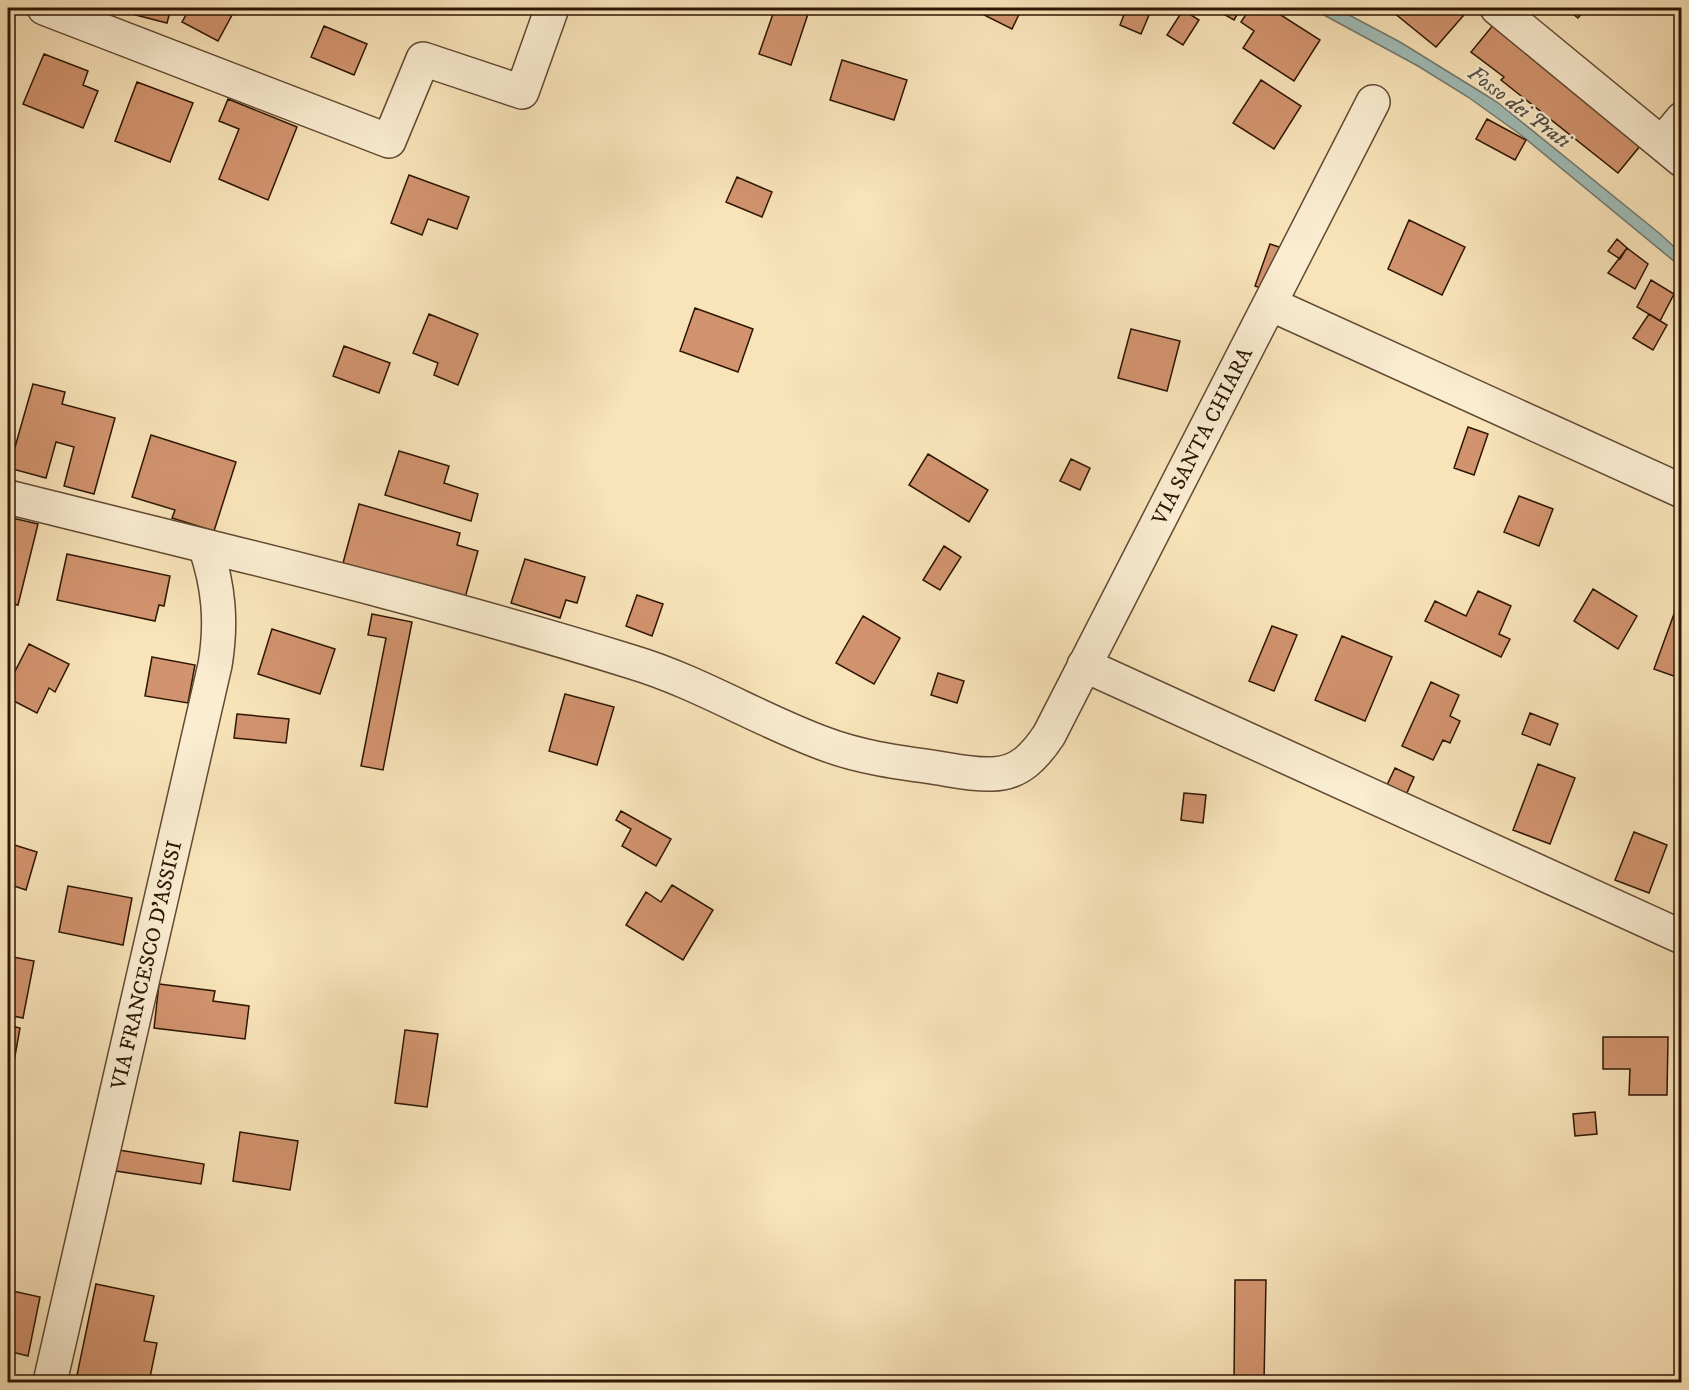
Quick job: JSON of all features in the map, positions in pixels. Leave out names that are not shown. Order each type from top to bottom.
[{"type":"street","points":[[44,8],[389,141],[423,59],[522,92],[552,8]]},
{"type":"street","points":[[1497,8],[1675,141]]},
{"type":"street","name":"VIA SANTA CHIARA","points":[[213,548],[477,617],[634,662],[698,686],[806,737],[845,751],[884,760],[984,774],[1004,773],[1024,765],[1048,735],[1373,102]]},
{"type":"street","points":[[1270,304],[1682,491]]},
{"type":"street","points":[[8,497],[213,548]]},
{"type":"street","name":"VIA FRANCESCO D'ASSISI","points":[[50,1383],[215,665],[220,632],[213,548]]},
{"type":"street","points":[[1084,665],[1682,937]]},
{"type":"water","points":[[1311,8],[1336,8],[1400,42],[1497,102],[1659,233],[1681,253],[1681,267],[1521,135],[1468,97],[1418,66]]},
{"type":"building","points":[[116,8],[171,8],[167,23],[116,10]]},
{"type":"building","points":[[190,8],[218,8],[232,15],[218,41],[182,22]]},
{"type":"building","points":[[775,8],[810,8],[791,65],[759,54]]},
{"type":"building","points":[[988,8],[1022,8],[1012,29],[984,15]]},
{"type":"building","points":[[1114,8],[1152,8],[1141,34],[1120,25],[1125,12]]},
{"type":"building","points":[[1213,8],[1241,8],[1234,20]]},
{"type":"building","points":[[1250,8],[1270,8],[1320,40],[1294,81],[1243,48],[1254,31],[1241,22]]},
{"type":"building","points":[[1388,8],[1470,8],[1436,47]]},
{"type":"building","points":[[1565,8],[1586,8],[1578,18]]},
{"type":"building","points":[[1183,10],[1199,20],[1183,45],[1167,35]]},
{"type":"building","points":[[1494,24],[1611,117],[1607,120],[1640,146],[1618,173],[1501,80],[1504,77],[1471,52]]},
{"type":"building","points":[[324,26],[367,44],[354,75],[311,57]]},
{"type":"building","points":[[44,54],[88,71],[83,85],[98,91],[83,128],[23,104]]},
{"type":"building","points":[[842,60],[907,80],[894,120],[830,100]]},
{"type":"building","points":[[1261,80],[1301,106],[1274,149],[1233,123]]},
{"type":"building","points":[[137,82],[193,103],[170,162],[115,141]]},
{"type":"building","points":[[228,99],[297,127],[268,200],[219,179],[239,129],[219,121]]},
{"type":"building","points":[[1487,119],[1526,140],[1515,160],[1476,139]]},
{"type":"building","points":[[409,175],[469,197],[457,229],[428,219],[422,235],[391,223]]},
{"type":"building","points":[[737,177],[772,192],[762,217],[726,202]]},
{"type":"building","points":[[1409,220],[1465,247],[1442,295],[1388,269]]},
{"type":"building","points":[[1617,239],[1627,248],[1620,259],[1608,251]]},
{"type":"building","points":[[1270,244],[1288,250],[1273,292],[1255,286]]},
{"type":"building","points":[[1627,248],[1648,264],[1635,289],[1608,273]]},
{"type":"building","points":[[1651,280],[1674,294],[1660,321],[1637,307]]},
{"type":"building","points":[[695,308],[753,329],[738,372],[680,351]]},
{"type":"building","points":[[429,314],[478,334],[458,385],[434,375],[438,363],[413,353]]},
{"type":"building","points":[[1649,314],[1667,325],[1653,350],[1633,338]]},
{"type":"building","points":[[1131,329],[1180,341],[1167,391],[1118,378]]},
{"type":"building","points":[[344,346],[390,363],[379,393],[333,376]]},
{"type":"building","points":[[33,384],[65,392],[62,404],[115,418],[94,494],[64,486],[74,447],[56,442],[46,478],[9,468]]},
{"type":"building","points":[[1468,427],[1488,434],[1474,475],[1454,468]]},
{"type":"building","points":[[151,435],[236,462],[214,531],[172,518],[175,510],[132,497]]},
{"type":"building","points":[[399,451],[449,466],[444,483],[478,494],[471,521],[385,495]]},
{"type":"building","points":[[928,454],[988,490],[969,522],[909,485]]},
{"type":"building","points":[[1071,459],[1090,468],[1080,490],[1060,481]]},
{"type":"building","points":[[1519,496],[1553,509],[1539,546],[1504,532]]},
{"type":"building","points":[[359,504],[460,533],[457,545],[478,551],[465,598],[343,563]]},
{"type":"building","points":[[8,517],[38,524],[18,605],[8,603]]},
{"type":"building","points":[[944,546],[961,557],[940,590],[923,580]]},
{"type":"building","points":[[67,554],[170,576],[164,606],[159,605],[155,621],[57,600]]},
{"type":"building","points":[[525,559],[585,577],[577,603],[566,600],[560,618],[511,603]]},
{"type":"building","points":[[1593,589],[1637,616],[1618,649],[1574,621]]},
{"type":"building","points":[[1478,591],[1511,606],[1499,634],[1510,639],[1501,657],[1425,621],[1435,601],[1466,616]]},
{"type":"building","points":[[637,595],[663,604],[652,636],[626,626]]},
{"type":"building","points":[[1678,603],[1682,604],[1682,679],[1654,669]]},
{"type":"building","points":[[372,614],[412,622],[383,770],[361,766],[386,638],[368,635]]},
{"type":"building","points":[[863,616],[900,638],[874,684],[836,663]]},
{"type":"building","points":[[1272,626],[1297,635],[1274,691],[1249,681]]},
{"type":"building","points":[[272,629],[335,649],[320,694],[258,674]]},
{"type":"building","points":[[1342,636],[1392,657],[1365,721],[1315,700]]},
{"type":"building","points":[[29,644],[69,664],[55,692],[49,688],[37,713],[8,698],[8,685]]},
{"type":"building","points":[[152,657],[195,665],[188,703],[145,696]]},
{"type":"building","points":[[938,673],[964,681],[957,703],[931,695]]},
{"type":"building","points":[[1431,682],[1459,695],[1450,716],[1460,721],[1450,743],[1443,740],[1433,760],[1402,746]]},
{"type":"building","points":[[565,694],[614,707],[597,765],[549,751]]},
{"type":"building","points":[[1530,713],[1558,724],[1550,745],[1522,734]]},
{"type":"building","points":[[237,714],[289,719],[286,743],[234,738]]},
{"type":"building","points":[[1538,764],[1575,778],[1550,844],[1513,830]]},
{"type":"building","points":[[1395,768],[1414,777],[1406,795],[1387,785]]},
{"type":"building","points":[[1184,793],[1206,795],[1203,823],[1181,820]]},
{"type":"building","points":[[621,811],[671,839],[656,866],[622,846],[631,829],[616,820]]},
{"type":"building","points":[[1634,832],[1667,845],[1649,893],[1615,880]]},
{"type":"building","points":[[8,843],[37,852],[26,890],[8,884]]},
{"type":"building","points":[[672,885],[713,910],[683,960],[626,925],[646,892],[661,902]]},
{"type":"building","points":[[68,886],[132,898],[123,945],[59,932]]},
{"type":"building","points":[[8,956],[34,961],[23,1018],[8,1015]]},
{"type":"building","points":[[159,984],[215,991],[213,1001],[249,1006],[245,1039],[154,1028]]},
{"type":"building","points":[[8,1025],[20,1028],[8,1095]]},
{"type":"building","points":[[405,1030],[438,1034],[427,1107],[395,1103]]},
{"type":"building","points":[[1603,1037],[1668,1037],[1667,1095],[1629,1095],[1630,1069],[1603,1069]]},
{"type":"building","points":[[1595,1112],[1597,1134],[1575,1136],[1573,1114]]},
{"type":"building","points":[[240,1132],[298,1141],[290,1190],[233,1181]]},
{"type":"building","points":[[119,1150],[204,1164],[201,1184],[116,1171]]},
{"type":"building","points":[[1235,1280],[1266,1280],[1264,1382],[1234,1382]]},
{"type":"building","points":[[96,1284],[154,1296],[144,1341],[157,1343],[149,1382],[76,1380]]},
{"type":"building","points":[[8,1290],[40,1297],[28,1356],[8,1351]]},
{"type":"water label","name":"Fosso dei Prati","points":[[1520,106]]}]
